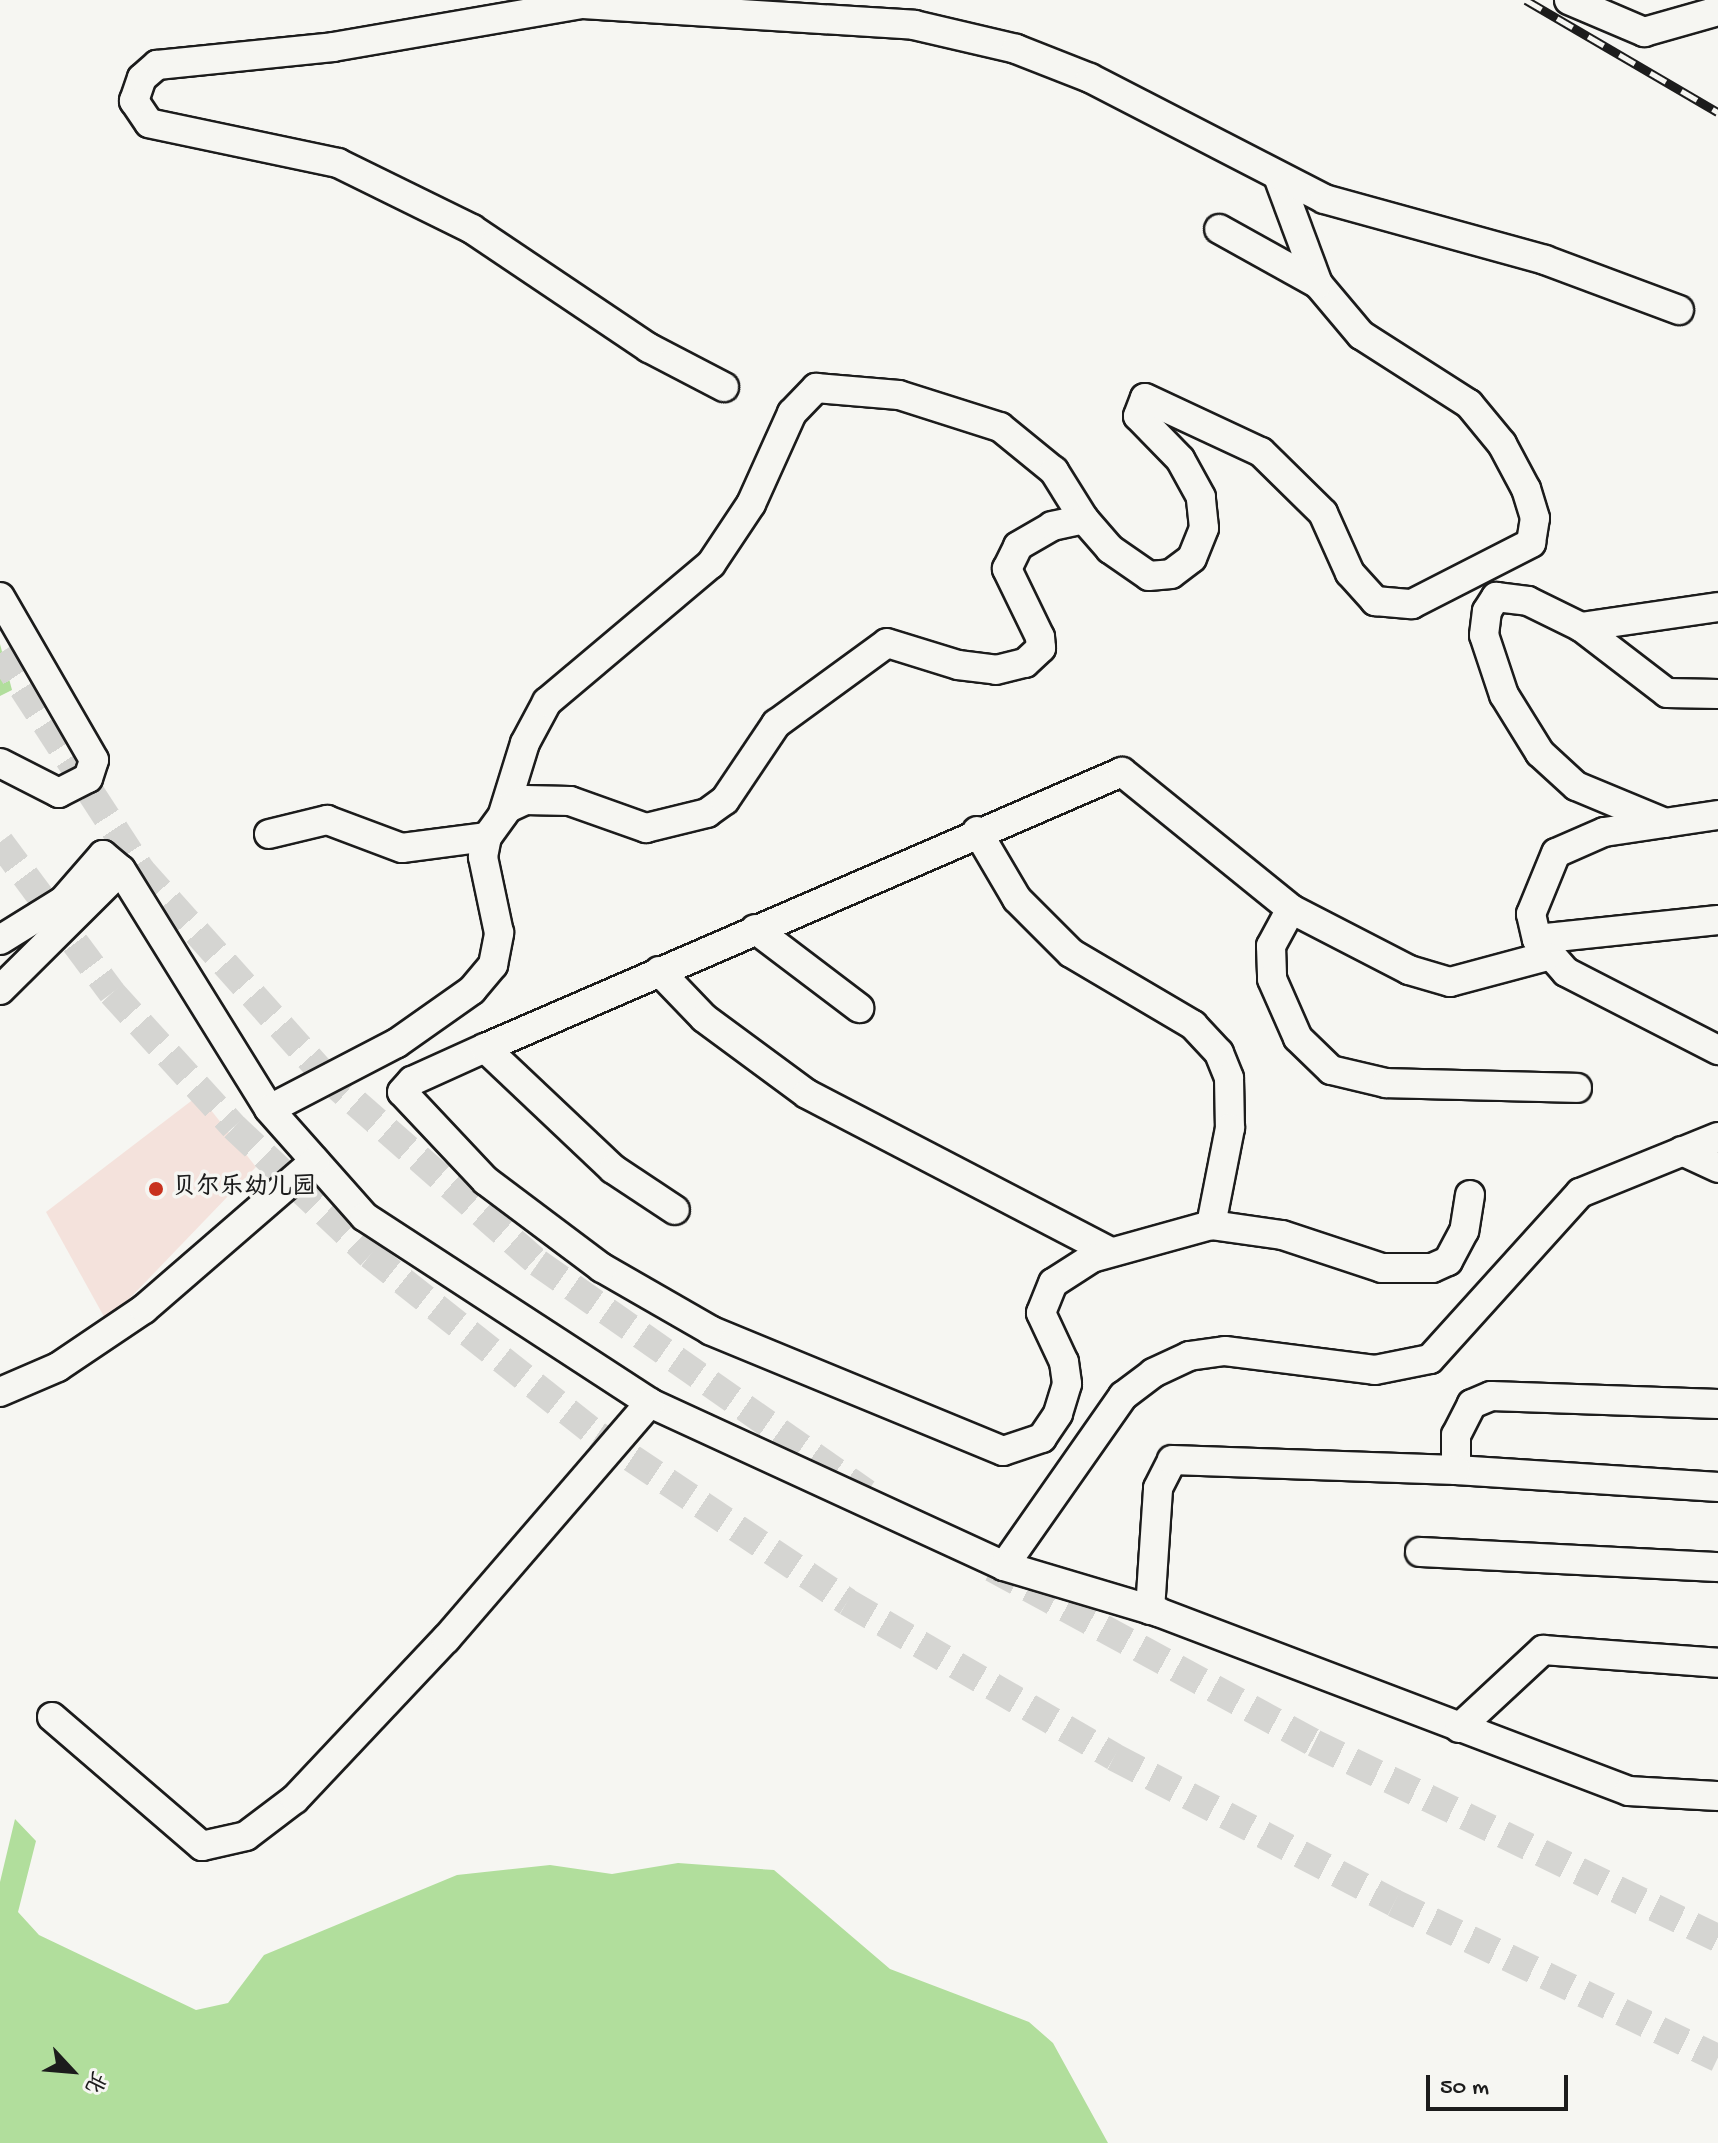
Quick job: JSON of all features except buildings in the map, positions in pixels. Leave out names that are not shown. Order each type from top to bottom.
[{"type":"street","points":[[896,0],[922,27]]},
{"type":"street","points":[[1569,0],[1644,32],[1718,11]]},
{"type":"street","points":[[724,387],[397,191],[287,148],[165,132],[137,115],[134,101],[142,78],[157,65],[333,47],[546,5],[583,4],[922,27],[1016,49],[1090,78],[1279,179],[1324,199],[1545,260],[1679,310]]},
{"type":"street","points":[[270,1109],[397,1043],[472,990],[493,965],[499,933],[483,857],[487,837],[503,814],[547,702],[711,564],[751,504],[792,413],[816,388],[899,395],[1000,427],[1054,471],[1084,519],[1110,549],[1149,576],[1171,574],[1192,558],[1204,528],[1201,497],[1180,459],[1138,416],[1145,398],[1261,452],[1323,513],[1350,573],[1375,601],[1412,604],[1531,543],[1535,518],[1502,444],[1469,404],[1361,335],[1318,284],[1279,179]]},
{"type":"street","points":[[1219,229],[1318,284]]},
{"type":"street","points":[[503,814],[547,798],[646,828],[707,813],[725,800],[776,724],[887,643],[958,665],[996,670],[1025,663],[1041,648],[1040,637],[1007,569],[1013,552],[1052,526],[1084,519]]},
{"type":"street","points":[[0,597],[94,760],[88,778],[59,793],[0,763]]},
{"type":"street","points":[[1665,823],[1576,786],[1540,753],[1504,695],[1484,635],[1496,597],[1528,601],[1581,627],[1667,693],[1718,694]]},
{"type":"street","points":[[1581,627],[1718,607]]},
{"type":"street","points":[[1470,1195],[1464,1231],[1448,1261],[1432,1268],[1382,1268],[1282,1235],[1211,1225],[1109,1251],[1070,1270],[1047,1294],[1041,1313],[1067,1384],[1042,1438],[1003,1451],[710,1330],[536,1223],[402,1092],[412,1081],[485,1048],[977,831],[1122,772],[1291,909],[1409,970],[1450,982],[1542,947],[1718,920]]},
{"type":"street","points":[[1718,815],[1604,832],[1556,853],[1531,914],[1542,947],[1718,1050]]},
{"type":"street","points":[[269,834],[327,820],[402,848],[487,837]]},
{"type":"street","points":[[977,831],[1017,899],[1071,953],[1193,1025],[1219,1053],[1229,1078],[1230,1128],[1211,1225]]},
{"type":"street","points":[[0,940],[63,901],[103,855],[121,870],[270,1109],[365,1217],[650,1403],[1004,1566],[1150,1610],[1629,1791],[1718,1796]]},
{"type":"street","points":[[0,990],[121,870]]},
{"type":"street","points":[[1291,909],[1271,946],[1272,979],[1298,1038],[1331,1070],[1386,1083],[1577,1088]]},
{"type":"street","points":[[755,929],[859,1008]]},
{"type":"street","points":[[659,971],[704,1018],[807,1094],[1109,1251]]},
{"type":"street","points":[[485,1048],[613,1169],[675,1210]]},
{"type":"street","points":[[1004,1566],[1123,1396],[1153,1373],[1189,1356],[1225,1351],[1375,1370],[1430,1359],[1580,1193],[1718,1137]]},
{"type":"street","points":[[1682,1151],[1718,1168]]},
{"type":"street","points":[[0,1392],[58,1367],[144,1309],[315,1161]]},
{"type":"street","points":[[1456,1470],[1456,1435],[1472,1404],[1491,1396],[1718,1404]]},
{"type":"street","points":[[52,1717],[202,1846],[246,1836],[295,1799],[446,1639],[650,1403]]},
{"type":"street","points":[[1150,1610],[1158,1488],[1172,1460],[1456,1470],[1718,1487]]},
{"type":"street","points":[[1420,1552],[1718,1567]]},
{"type":"street","points":[[1459,1728],[1543,1650],[1718,1663]]},
{"type":"shaded area","name":"贝尔乐幼儿园","points":[[199,1095],[256,1167],[107,1322],[46,1212]]},
{"type":"green space","points":[[0,644],[12,690],[0,696]]},
{"type":"green space","points":[[15,1819],[36,1841],[18,1912],[39,1935],[196,2010],[228,2003],[264,1955],[457,1875],[550,1865],[612,1874],[678,1863],[774,1870],[890,1969],[1029,2022],[1053,2043],[1108,2143],[0,2143],[0,1882]]},
{"type":"tunnel","points":[[0,653],[141,870],[324,1075],[538,1263],[867,1493]]},
{"type":"tunnel","points":[[0,842],[112,993],[234,1127],[370,1255],[597,1435],[847,1602],[1114,1757],[1394,1903],[1718,2058]]},
{"type":"tunnel","points":[[992,1568],[1314,1743],[1718,1938]]},
{"type":"railway","points":[[1526,0],[1718,112]]},
{"type":"place","name":"贝尔乐幼儿园","points":[[156,1189]]}]
